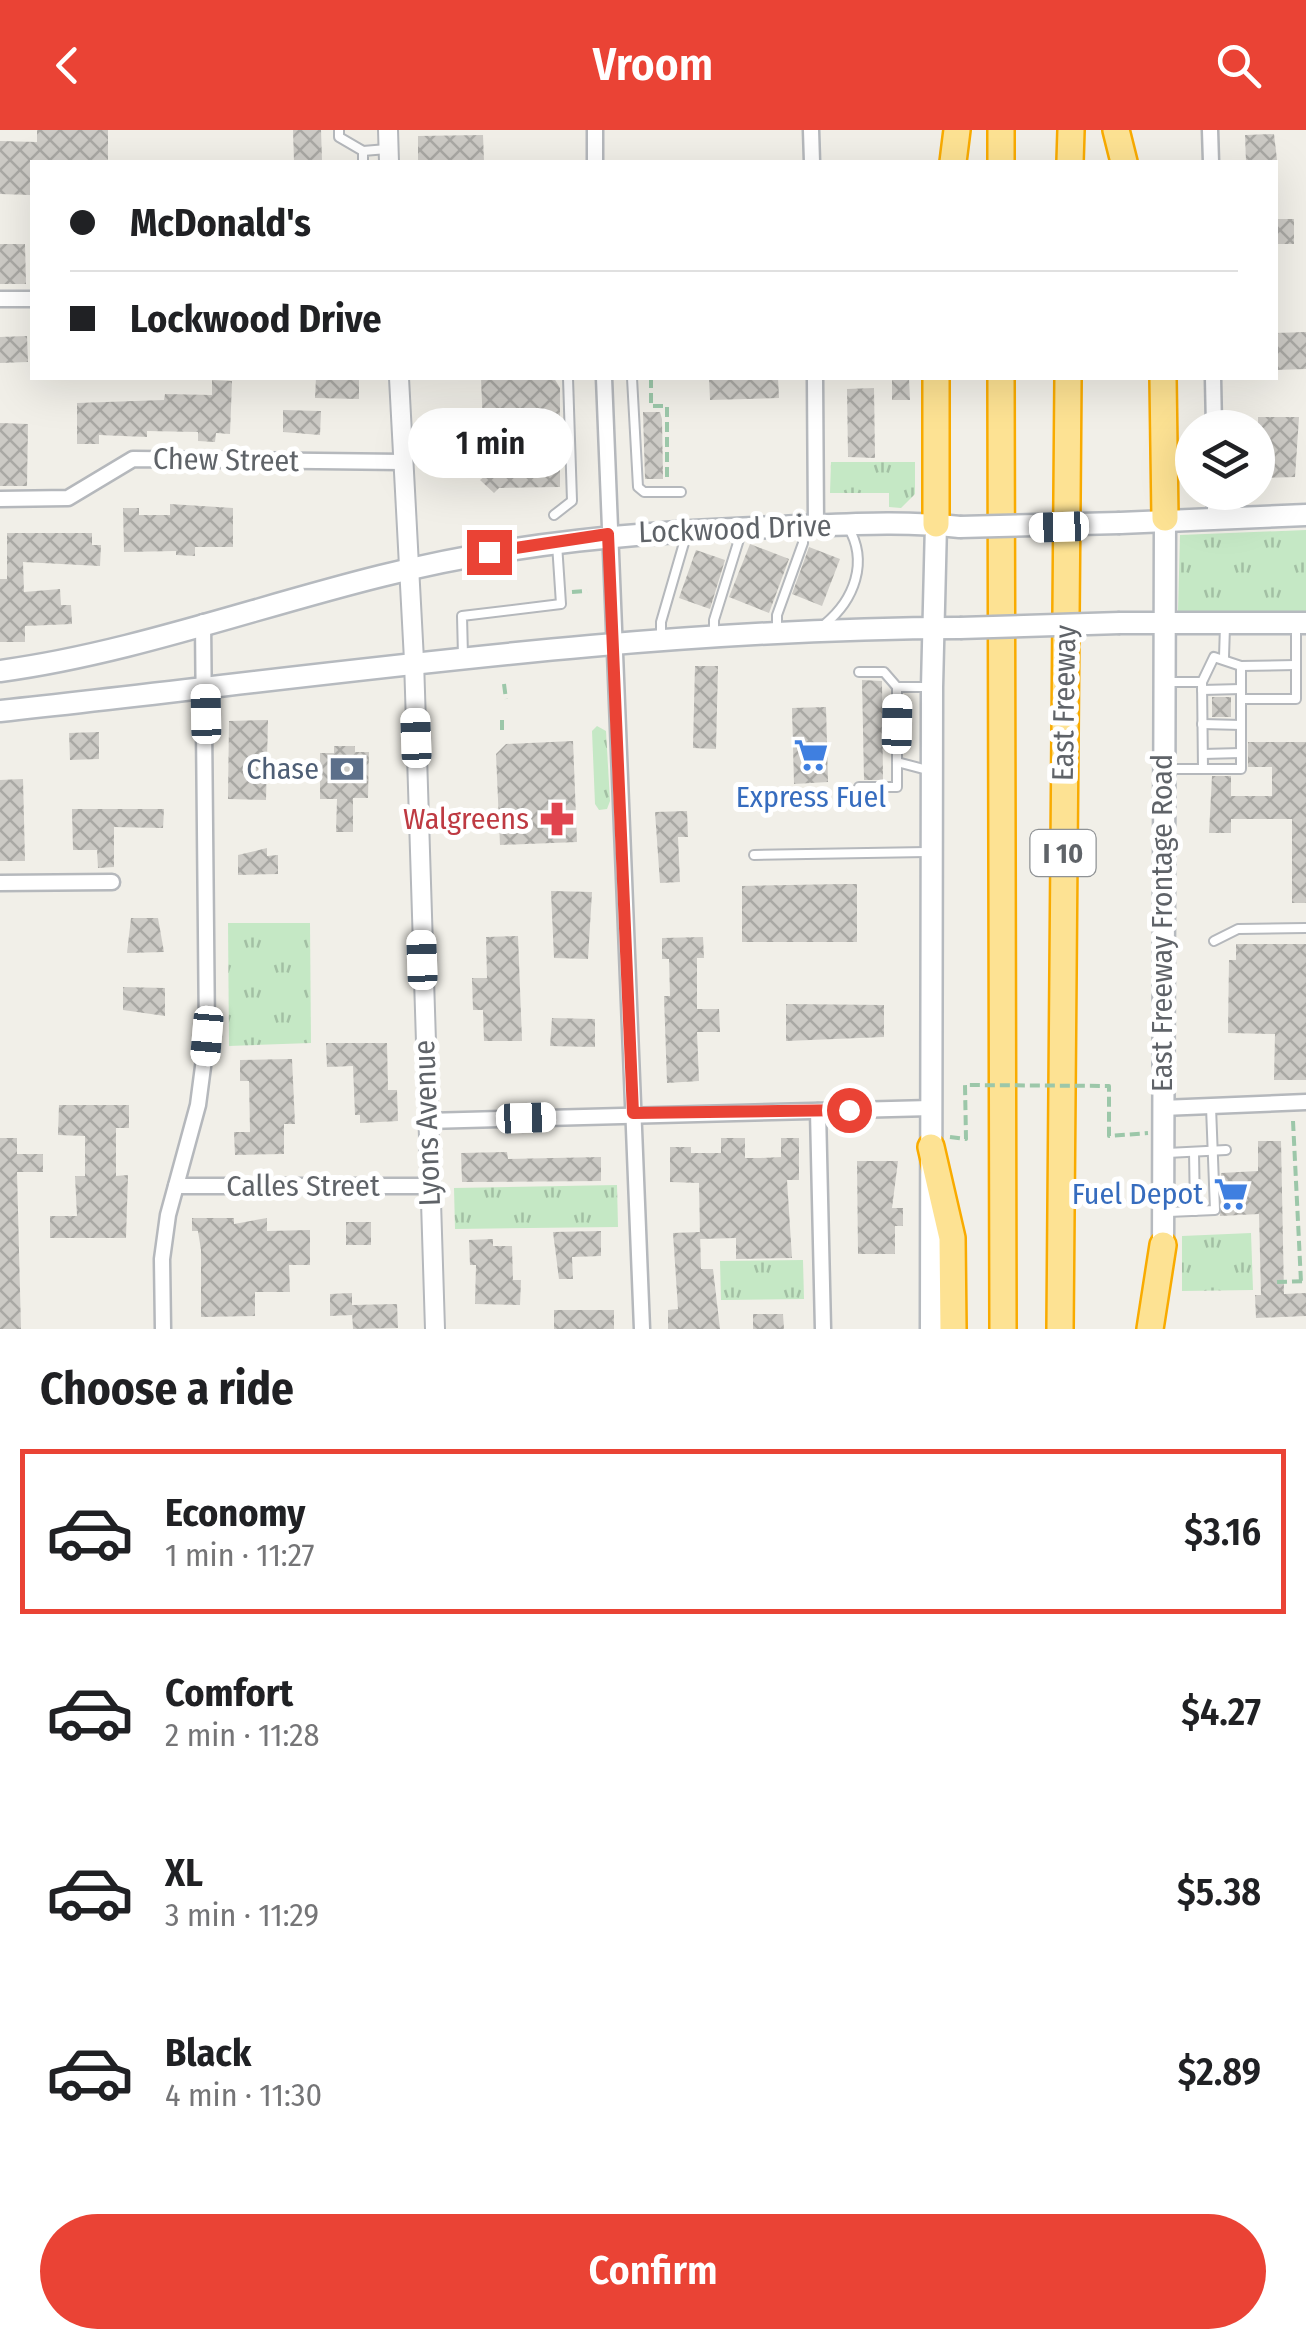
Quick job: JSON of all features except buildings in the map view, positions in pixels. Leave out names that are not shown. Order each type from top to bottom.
[{"type":"highway","points":[[953,160],[957,130]]},
{"type":"highway","points":[[1000,130],[1000,160]]},
{"type":"highway","points":[[1070,160],[1071,130]]},
{"type":"highway","points":[[1116,130],[1124,160]]},
{"type":"highway","points":[[936,380],[948,526]]},
{"type":"highway","name":"East Freeway","points":[[1001,380],[1002,1329]]},
{"type":"highway","name":"East Freeway","points":[[1060,1329],[1068,380]]},
{"type":"highway","points":[[1163,380],[1165,518]]},
{"type":"highway","points":[[941,1142],[952,1238],[953,1329]]},
{"type":"highway","points":[[1150,1329],[1164,1245]]},
{"type":"main road","name":"Lockwood Drive","points":[[0,672],[70,659],[407,570],[556,540],[608,534],[846,524],[948,526],[1306,515]]},
{"type":"main road","name":"East Freeway Frontage Road","points":[[1164,1329],[1165,518]]},
{"type":"main road","points":[[931,1329],[941,1142],[931,1108],[932,686],[948,526]]},
{"type":"main road","points":[[0,711],[205,689],[414,660],[613,644],[1142,621],[1164,626],[1301,623]]},
{"type":"street","points":[[594,130],[596,160]]},
{"type":"street","points":[[811,130],[812,160]]},
{"type":"street","points":[[1210,130],[1211,160]]},
{"type":"street","points":[[0,299],[30,299]]},
{"type":"street","name":"Lyons Avenue","points":[[399,380],[414,660],[434,1329]]},
{"type":"street","points":[[604,380],[642,1329]]},
{"type":"street","points":[[810,526],[814,380]]},
{"type":"street","points":[[1213,380],[1214,410]]},
{"type":"street","name":"Chew Street","points":[[0,499],[68,498],[133,459],[403,462]]},
{"type":"street","points":[[1215,510],[1215,518]]},
{"type":"street","points":[[163,1329],[162,1259],[176,1186],[198,1106],[207,1036],[203,622]]},
{"type":"street","points":[[0,883],[112,882]]},
{"type":"street","points":[[1162,1108],[1306,1102]]},
{"type":"street","points":[[427,1122],[633,1113],[931,1108]]},
{"type":"street","points":[[818,1111],[823,1329]]},
{"type":"street","name":"Calles Street","points":[[176,1186],[429,1186]]},
{"type":"lane","points":[[339,130],[339,137],[363,150],[388,147]]},
{"type":"lane","points":[[363,150],[364,160]]},
{"type":"lane","points":[[554,515],[572,501],[568,380]]},
{"type":"lane","points":[[632,380],[638,487],[644,492],[681,492]]},
{"type":"lane","points":[[814,634],[844,609],[852,595],[857,557],[855,540],[846,524]]},
{"type":"lane","points":[[778,636],[777,615],[810,526]]},
{"type":"lane","points":[[714,640],[714,620],[741,545],[741,528]]},
{"type":"lane","points":[[661,642],[661,622],[686,548],[686,531]]},
{"type":"lane","points":[[463,656],[462,616],[561,604],[556,540]]},
{"type":"lane","points":[[1163,682],[1296,699],[1301,623]]},
{"type":"lane","points":[[1224,657],[1225,625]]},
{"type":"lane","points":[[1203,769],[1202,686],[1214,657],[1224,657],[1241,666],[1296,665]]},
{"type":"lane","points":[[1163,770],[1242,769],[1241,666]]},
{"type":"lane","points":[[859,672],[884,672],[898,687],[897,786],[859,787]]},
{"type":"lane","points":[[898,687],[932,686]]},
{"type":"lane","points":[[1202,724],[1242,725]]},
{"type":"lane","points":[[1203,754],[1242,753]]},
{"type":"lane","points":[[897,762],[932,771]]},
{"type":"lane","points":[[754,856],[932,852]]},
{"type":"lane","points":[[1214,941],[1238,929],[1306,928]]},
{"type":"lane","points":[[1163,1212],[1215,1210],[1211,1106]]},
{"type":"lane","points":[[1162,1154],[1226,1150]]},
{"type":"lane","points":[[1194,1152],[1195,1211]]},
{"type":"path","points":[[651,380],[651,406],[667,406],[668,477],[660,486]]},
{"type":"path","points":[[569,592],[587,591]]},
{"type":"path","points":[[504,684],[506,699]]},
{"type":"path","points":[[502,720],[502,734]]},
{"type":"path","points":[[941,1142],[966,1139],[965,1085],[1110,1086],[1110,1136],[1148,1133]]},
{"type":"path","points":[[1277,1282],[1303,1282],[1293,1121]]},
{"type":"green space","points":[[831,462],[915,462],[915,494],[901,508],[889,507],[889,493],[830,493]]},
{"type":"green space","points":[[1306,530],[1306,612],[1178,611],[1180,535]]},
{"type":"green space","points":[[597,726],[606,731],[610,801],[607,809],[599,810],[595,804],[592,731]]},
{"type":"green space","points":[[228,923],[310,923],[311,1043],[229,1046]]},
{"type":"green space","points":[[617,1185],[618,1227],[455,1229],[454,1188]]},
{"type":"green space","points":[[1251,1233],[1253,1290],[1182,1291],[1182,1236]]},
{"type":"green space","points":[[803,1260],[804,1299],[721,1300],[720,1261]]},
{"type":"place","name":"Express Fuel","points":[[811,755]]},
{"type":"place","name":"Chase","points":[[347,769]]},
{"type":"place","name":"Walgreens","points":[[557,819]]},
{"type":"place","name":"Fuel Depot","points":[[1231,1194]]},
{"type":"route","points":[[489,552],[608,534],[633,1113],[849,1110]]}]
